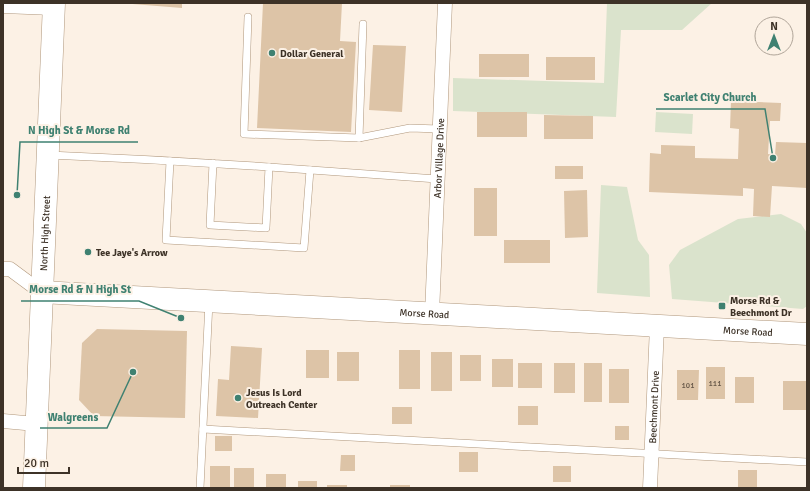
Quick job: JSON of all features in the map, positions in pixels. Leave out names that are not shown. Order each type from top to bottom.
[{"type":"main road","name":"North High Street","points":[[34,488],[53,6]]},
{"type":"main road","name":"Morse Road","points":[[41,292],[807,334]]},
{"type":"street","name":"Arbor Village Drive","points":[[432,314],[445,3]]},
{"type":"street","points":[[3,6],[53,6]]},
{"type":"street","points":[[3,269],[10,269],[41,292]]},
{"type":"street","name":"Beechmont Drive","points":[[650,488],[657,326]]},
{"type":"street","points":[[3,421],[36,424]]},
{"type":"lane","points":[[248,17],[244,134],[359,138],[410,128],[439,129]]},
{"type":"lane","points":[[359,138],[363,24]]},
{"type":"lane","points":[[47,155],[270,166],[437,179]]},
{"type":"lane","points":[[170,161],[166,240],[204,243],[304,248],[310,170]]},
{"type":"lane","points":[[213,163],[210,225],[266,228],[270,166]]},
{"type":"lane","points":[[200,488],[209,301]]},
{"type":"lane","points":[[203,429],[807,462]]},
{"type":"green space","points":[[607,3],[712,3],[682,30],[621,30],[616,117],[453,111],[453,78],[604,83]]},
{"type":"green space","points":[[656,112],[693,114],[692,134],[655,132]]},
{"type":"green space","points":[[601,185],[627,187],[638,240],[649,255],[650,297],[597,293]]},
{"type":"green space","points":[[781,214],[801,224],[807,233],[807,306],[803,309],[672,299],[669,265],[680,250],[738,219]]},
{"type":"building","points":[[120,3],[182,3],[182,8]]},
{"type":"building","points":[[263,3],[342,3],[340,41],[356,42],[351,132],[257,128]]},
{"type":"building","points":[[373,45],[406,46],[402,112],[369,110]]},
{"type":"building","points":[[479,54],[529,54],[529,77],[479,77]]},
{"type":"building","points":[[546,57],[595,57],[595,80],[546,80]]},
{"type":"building","points":[[731,101],[781,103],[780,121],[770,121],[768,154],[775,155],[776,142],[807,143],[807,188],[772,186],[770,217],[753,216],[754,189],[743,188],[743,196],[649,192],[650,153],[661,154],[661,145],[695,146],[695,158],[738,159],[739,129],[730,128]]},
{"type":"building","points":[[477,112],[527,112],[527,137],[477,137]]},
{"type":"building","points":[[544,115],[593,116],[593,139],[544,139]]},
{"type":"building","points":[[555,166],[583,166],[583,179],[555,179]]},
{"type":"building","points":[[474,188],[497,188],[497,236],[474,236]]},
{"type":"building","points":[[587,190],[588,237],[565,238],[564,191]]},
{"type":"building","points":[[504,240],[550,240],[550,263],[504,263]]},
{"type":"building","points":[[97,329],[187,331],[185,418],[94,416],[79,400],[82,343]]},
{"type":"building","name":"Jesus Is Lord Outreach Center","points":[[231,346],[262,348],[258,418],[216,416],[218,379],[229,380]]},
{"type":"building","points":[[306,350],[329,350],[329,378],[306,378]]},
{"type":"building","points":[[399,350],[420,350],[420,389],[399,389]]},
{"type":"building","points":[[337,352],[359,352],[359,381],[337,381]]},
{"type":"building","points":[[431,352],[452,352],[452,391],[431,391]]},
{"type":"building","points":[[460,355],[481,355],[481,381],[460,381]]},
{"type":"building","points":[[492,359],[513,359],[513,387],[492,387]]},
{"type":"building","points":[[518,363],[542,363],[542,388],[518,388]]},
{"type":"building","points":[[554,363],[575,363],[575,393],[554,393]]},
{"type":"building","points":[[584,363],[602,363],[602,402],[584,402]]},
{"type":"building","points":[[706,367],[725,367],[725,399],[706,399]]},
{"type":"building","points":[[609,369],[629,369],[629,403],[609,403]]},
{"type":"building","points":[[677,370],[699,370],[698,400],[677,400]]},
{"type":"building","points":[[735,377],[754,377],[754,403],[735,403]]},
{"type":"building","points":[[783,381],[807,381],[807,410],[783,410]]},
{"type":"building","points":[[518,406],[538,406],[538,425],[518,425]]},
{"type":"building","points":[[392,407],[412,407],[412,424],[392,424]]},
{"type":"building","points":[[615,426],[629,426],[629,440],[615,440]]},
{"type":"building","points":[[215,436],[232,436],[232,451],[215,451]]},
{"type":"building","points":[[459,452],[478,452],[478,472],[459,472]]},
{"type":"building","points":[[341,455],[355,455],[355,471],[340,471]]},
{"type":"building","points":[[210,466],[230,466],[230,488],[210,488]]},
{"type":"building","points":[[553,466],[571,466],[571,482],[553,482]]},
{"type":"building","points":[[234,468],[254,468],[254,488],[234,488]]},
{"type":"building","points":[[738,470],[757,470],[757,487],[738,487]]},
{"type":"building","points":[[266,474],[286,474],[286,488],[266,488]]},
{"type":"building","points":[[298,481],[317,481],[317,488],[298,488]]},
{"type":"building","points":[[327,485],[347,485],[347,488],[327,488]]},
{"type":"building","points":[[390,485],[410,485],[410,488],[390,488]]},
{"type":"place","name":"Dollar General","points":[[272,53]]},
{"type":"place","name":"Scarlet City Church","points":[[773,158]]},
{"type":"place","name":"N High St & Morse Rd","points":[[17,195]]},
{"type":"place","name":"Tee Jaye's Arrow","points":[[88,252]]},
{"type":"place","name":"Morse Rd & Beechmont Dr","points":[[722,306]]},
{"type":"place","name":"Morse Rd & N High St","points":[[181,318]]},
{"type":"place","name":"Walgreens","points":[[133,372]]},
{"type":"place","name":"Jesus Is Lord Outreach Center","points":[[238,398]]}]
